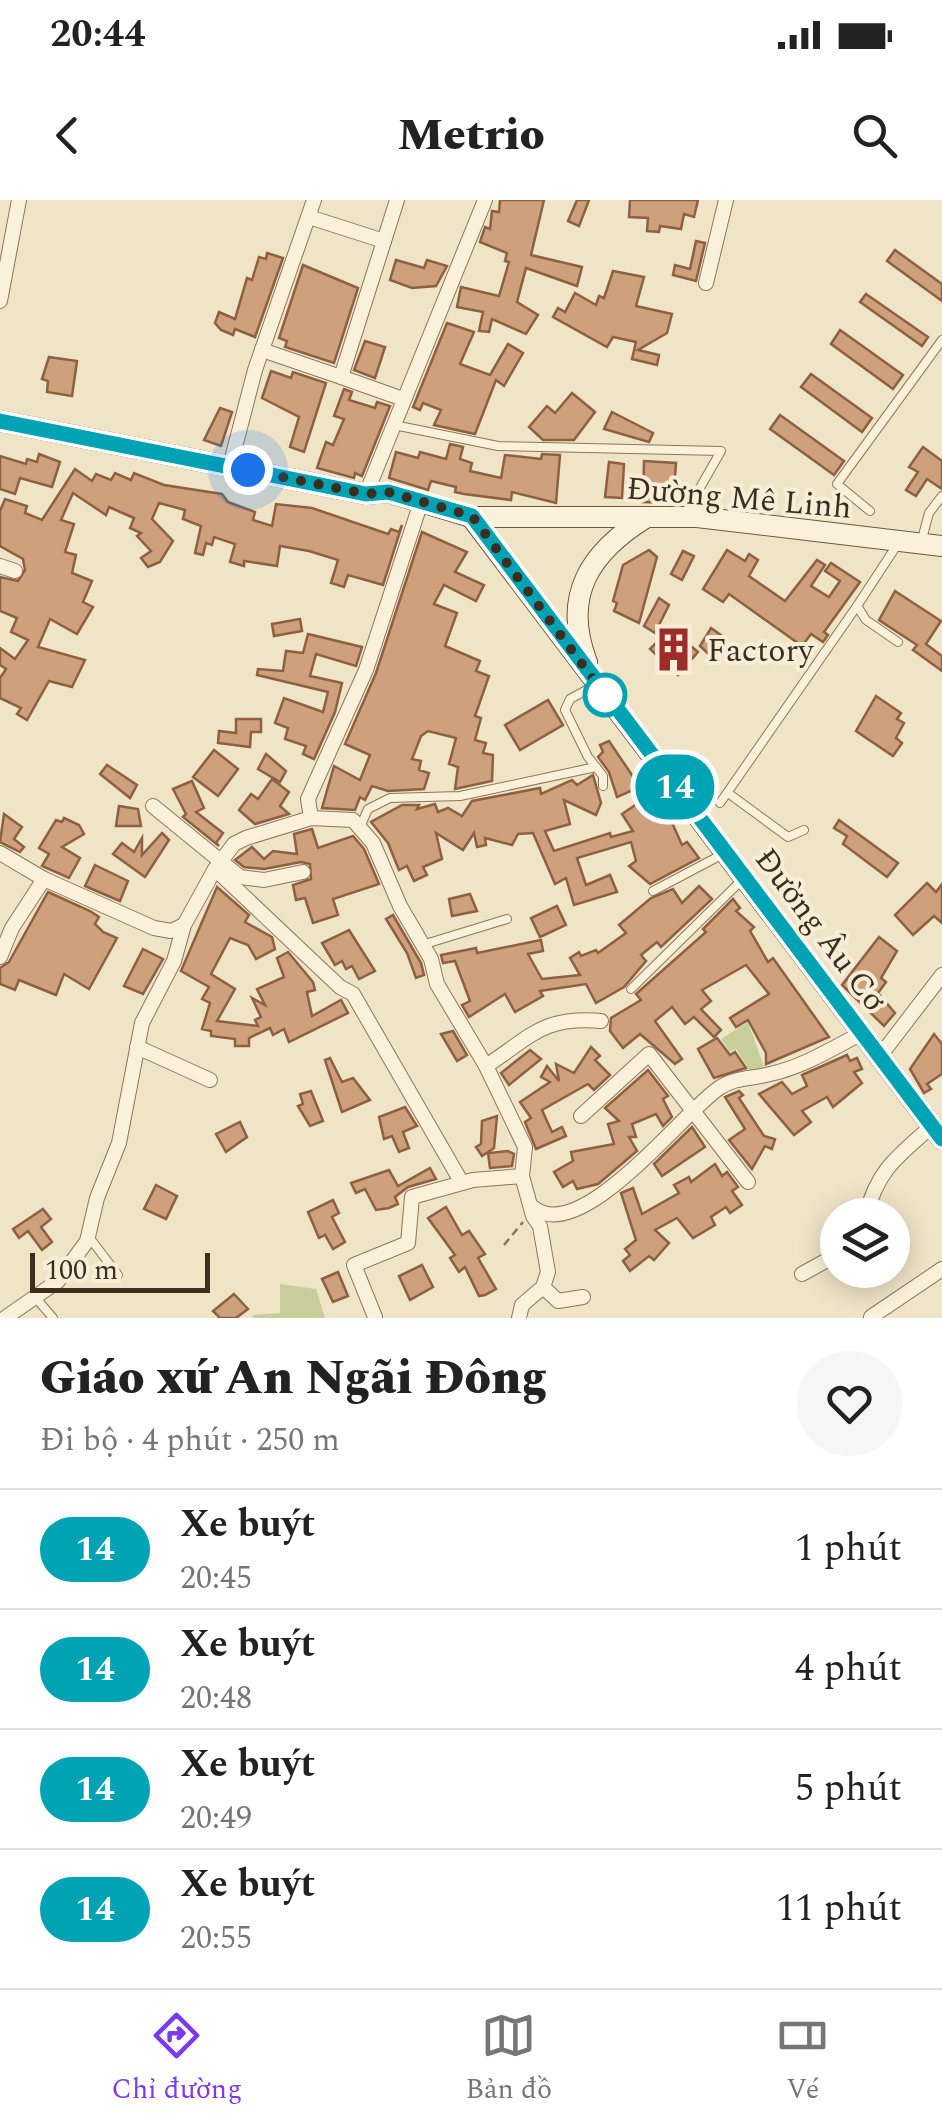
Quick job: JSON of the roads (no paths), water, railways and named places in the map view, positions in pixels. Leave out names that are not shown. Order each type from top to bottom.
[{"type":"main road","name":"Đường Mê Linh","points":[[0,421],[366,494],[388,492],[472,516],[697,517],[932,545]]},
{"type":"main road","name":"Đường Âu Cơ","points":[[472,516],[937,1132]]},
{"type":"main road","points":[[596,681],[578,623],[586,576],[608,542],[649,516]]},
{"type":"street","points":[[0,300],[19,200]]},
{"type":"street","points":[[230,466],[262,350],[314,200]]},
{"type":"street","points":[[340,378],[397,200]]},
{"type":"street","points":[[366,494],[485,200]]},
{"type":"street","points":[[706,284],[726,200]]},
{"type":"street","points":[[309,217],[384,240]]},
{"type":"street","points":[[262,350],[403,399]]},
{"type":"street","points":[[311,818],[308,799],[366,670],[421,502]]},
{"type":"street","points":[[0,566],[16,571]]},
{"type":"street","points":[[153,806],[340,988],[353,994],[462,1183]]},
{"type":"street","points":[[5,1318],[58,1281],[88,1237],[97,1198],[119,1144],[142,1023],[174,961],[184,924],[217,866],[234,844],[311,818],[354,820],[361,825],[437,984],[486,1066],[525,1147],[522,1176],[547,1258],[543,1287],[522,1305],[518,1318]]},
{"type":"street","points":[[0,853],[44,879],[154,928],[171,931],[184,924]]},
{"type":"street","points":[[217,866],[240,877],[264,880],[303,872]]},
{"type":"street","points":[[0,957],[12,928],[44,879]]},
{"type":"street","points":[[880,1056],[941,978]]},
{"type":"street","points":[[486,1066],[547,1024],[572,1018],[601,1021]]},
{"type":"street","points":[[533,1212],[550,1214],[595,1200],[644,1161],[720,1088],[814,1058],[862,1032]]},
{"type":"street","points":[[137,1047],[210,1080]]},
{"type":"street","points":[[581,1116],[649,1054],[748,1182]]},
{"type":"street","points":[[870,1198],[883,1169],[937,1132]]},
{"type":"street","points":[[375,1317],[354,1266],[408,1244],[412,1196],[462,1183],[522,1176]]},
{"type":"street","points":[[802,1274],[820,1264]]},
{"type":"street","points":[[871,1316],[942,1269]]},
{"type":"street","points":[[543,1287],[558,1301],[582,1297]]},
{"type":"lane","points":[[870,511],[837,484],[942,340]]},
{"type":"lane","points":[[394,425],[488,445],[722,451],[697,492],[697,517]]},
{"type":"lane","points":[[932,545],[929,513],[942,496]]},
{"type":"lane","points":[[720,802],[900,541]]},
{"type":"lane","points":[[857,606],[866,620],[898,642]]},
{"type":"lane","points":[[596,681],[570,698],[565,710],[604,786]]},
{"type":"lane","points":[[361,825],[368,809],[390,798],[460,796],[596,766]]},
{"type":"lane","points":[[728,794],[788,837],[804,830]]},
{"type":"lane","points":[[653,891],[725,853]]},
{"type":"lane","points":[[631,989],[744,878]]},
{"type":"lane","points":[[422,946],[508,918]]},
{"type":"lane","points":[[88,1237],[118,1275]]},
{"type":"lane","points":[[35,1297],[54,1318]]},
{"type":"place","name":"Factory","points":[[674,650]]}]
